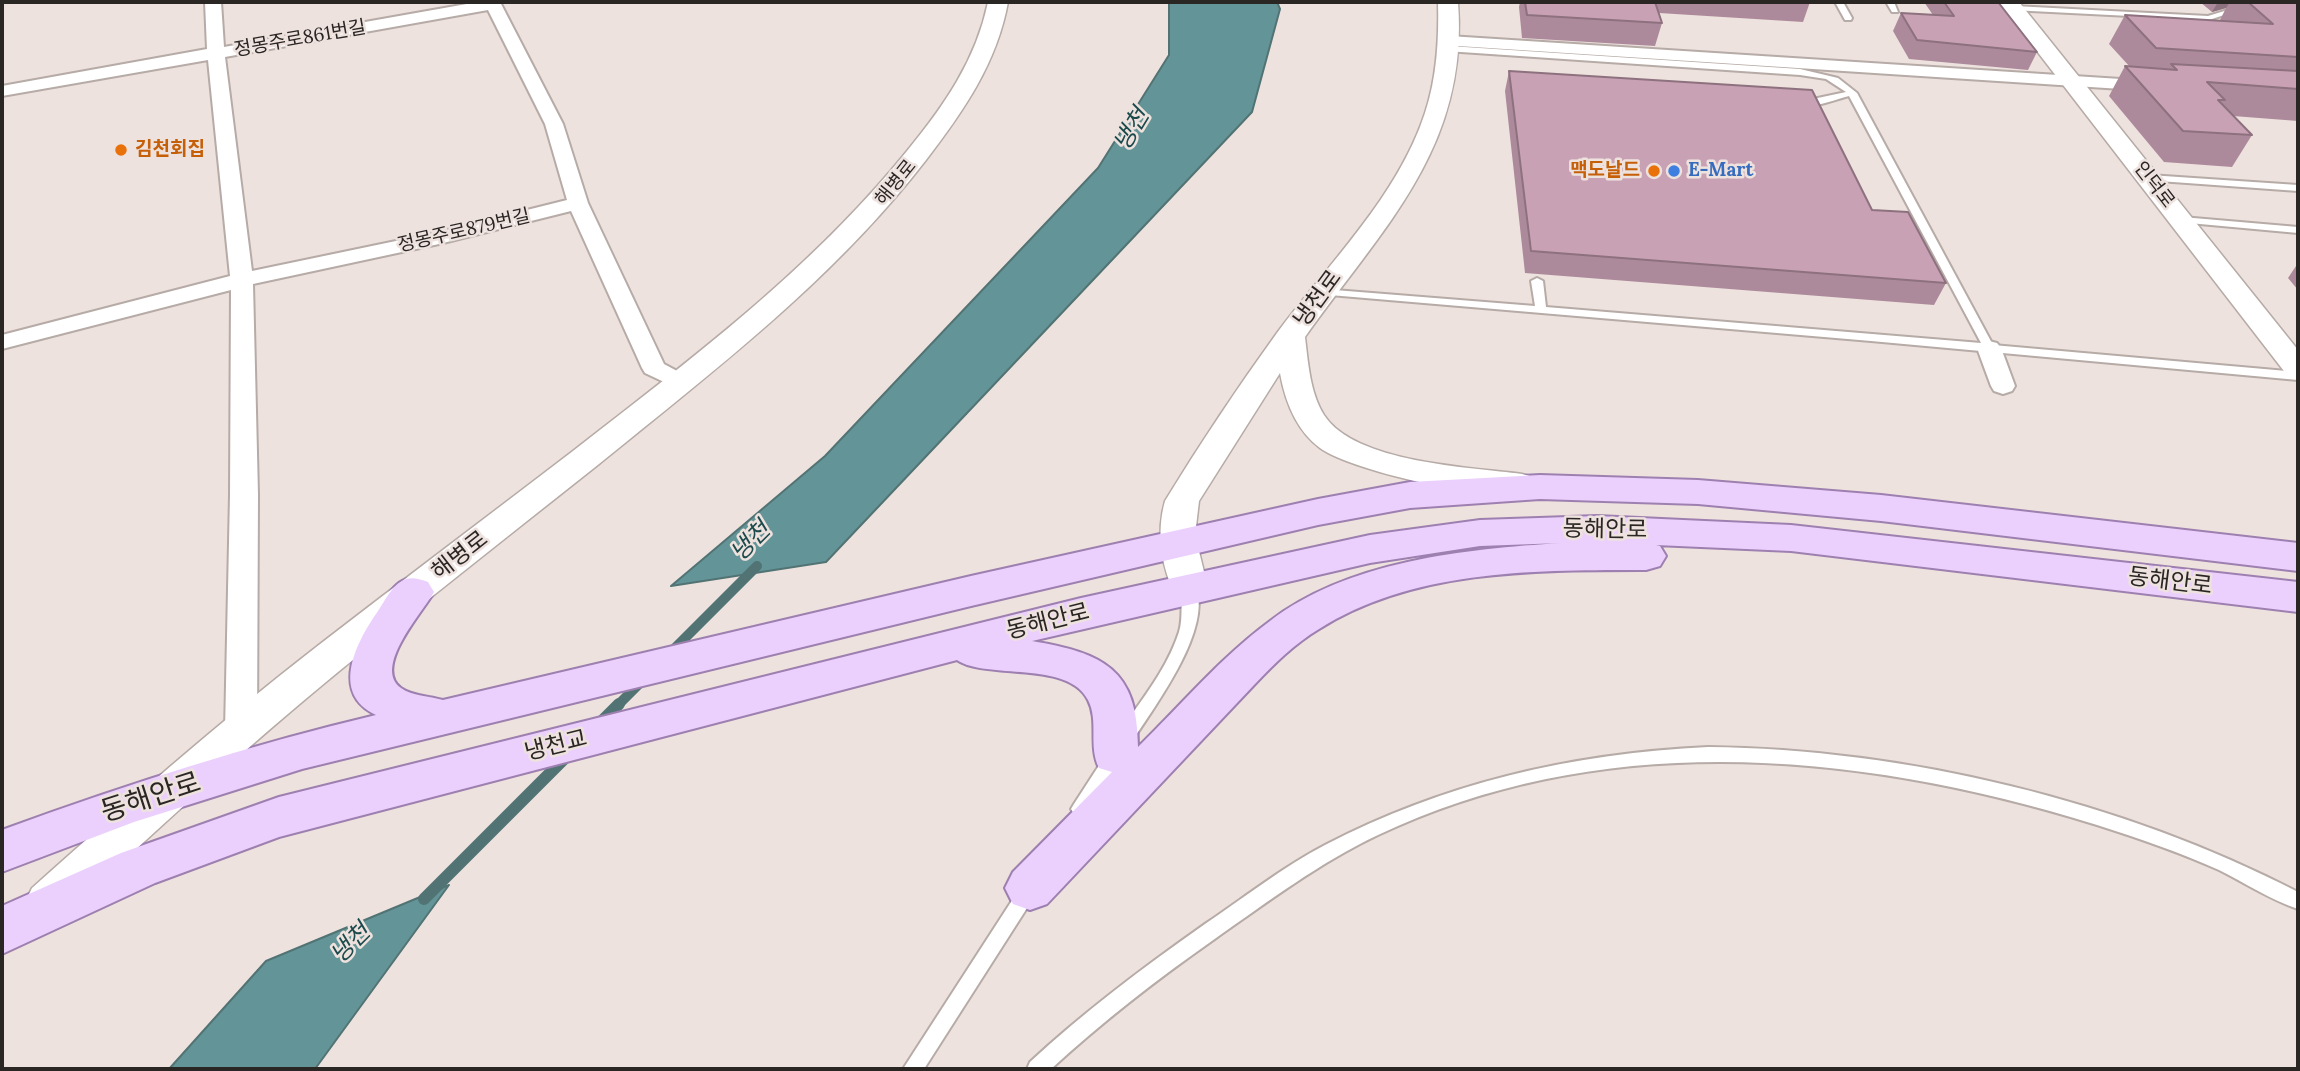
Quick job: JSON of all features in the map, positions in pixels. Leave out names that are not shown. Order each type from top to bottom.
[{"type":"main road","name":"동해안로","points":[[2,851],[49,831],[171,790],[302,751],[971,591],[1367,502],[1455,491],[1540,487],[1698,492],[1869,507],[2298,557]]},
{"type":"main road","name":"동해안로","points":[[922,653],[1190,588],[1426,540],[1535,529],[1688,532],[1888,548],[2298,597]]},
{"type":"main road","points":[[1030,888],[1129,783],[1256,658],[1300,622],[1347,597],[1417,575],[1505,560],[1888,548]]},
{"type":"main road","points":[[414,592],[390,622],[376,646],[372,667],[374,685],[379,697],[391,705],[411,713],[447,716]]},
{"type":"main road","points":[[922,653],[956,650],[1017,654],[1080,670],[1098,680],[1108,693],[1115,716],[1115,755]]},
{"type":"main road","name":"냉천교","points":[[18,922],[87,888],[192,846],[279,817],[922,653]]},
{"type":"street","points":[[213,2],[216,54],[242,280],[241,731]]},
{"type":"street","name":"해병로","points":[[18,922],[241,731],[681,383],[822,262],[887,195],[963,94],[985,50],[998,2]]},
{"type":"street","name":"냉천로","points":[[1190,588],[1178,544],[1176,521],[1182,501],[1290,336],[1367,232],[1421,149],[1439,101],[1449,45],[1448,2]]},
{"type":"street","name":"정몽주로861번길","points":[[2,91],[493,3],[554,124],[579,203]]},
{"type":"street","name":"인덕로","points":[[2011,5],[2298,369]]},
{"type":"street","points":[[1449,45],[2166,87]]},
{"type":"street","points":[[579,203],[654,368],[681,383]]},
{"type":"street","name":"정몽주로879번길","points":[[2,342],[242,280],[439,238],[579,203]]},
{"type":"street","points":[[1290,336],[1300,396],[1316,426],[1329,438],[1353,452],[1381,463],[1540,487]]},
{"type":"street","points":[[1989,348],[2003,386]]},
{"type":"lane","points":[[1839,2],[1848,18]]},
{"type":"lane","points":[[2011,5],[2209,18],[2246,7]]},
{"type":"lane","points":[[1449,45],[1705,71],[1824,75],[1843,83],[1852,93],[1989,348]]},
{"type":"lane","points":[[1790,102],[1811,103],[1852,93]]},
{"type":"lane","points":[[2149,177],[2298,188]]},
{"type":"lane","points":[[2182,220],[2298,230]]},
{"type":"lane","points":[[1537,281],[1541,309]]},
{"type":"lane","points":[[1322,292],[2097,356],[2298,376]]},
{"type":"lane","points":[[913,1069],[1115,755],[1184,642],[1192,606],[1190,588]]},
{"type":"lane","points":[[1037,1069],[1122,995],[1330,851],[1399,818],[1457,797],[1589,765],[1708,754],[1848,764],[1927,777],[2082,812],[2162,838],[2225,863],[2298,901]]},
{"type":"water","points":[[1169,2],[1277,2],[1280,9],[1252,112],[826,562],[671,586],[825,456],[1098,168],[1169,55]]},
{"type":"water","points":[[449,885],[315,1069],[169,1069],[266,961]]},
{"type":"building","points":[[1525,2],[1655,2],[1662,23],[1527,15]]},
{"type":"building","points":[[1944,2],[1998,2],[2037,52],[1917,40],[1901,13],[1954,16]]},
{"type":"building","points":[[2248,2],[2298,2],[2298,57],[2156,48],[2125,15],[2273,24]]},
{"type":"building","points":[[2171,64],[2298,71],[2298,89],[2207,82],[2225,100],[2218,100],[2252,135],[2183,131],[2125,66],[2177,70]]},
{"type":"building","name":"E-Mart","points":[[1509,71],[1812,90],[1872,210],[1908,212],[1946,283],[1531,251]]},
{"type":"waterway","name":"냉천","points":[[669,654],[757,566]]},
{"type":"waterway","name":"냉천","points":[[599,724],[643,680]]},
{"type":"waterway","name":"냉천","points":[[424,899],[566,757]]},
{"type":"place","name":"김천회집","points":[[121,150]]},
{"type":"place","name":"맥도날드","points":[[1654,171]]},
{"type":"place","name":"E-Mart","points":[[1674,171]]}]
